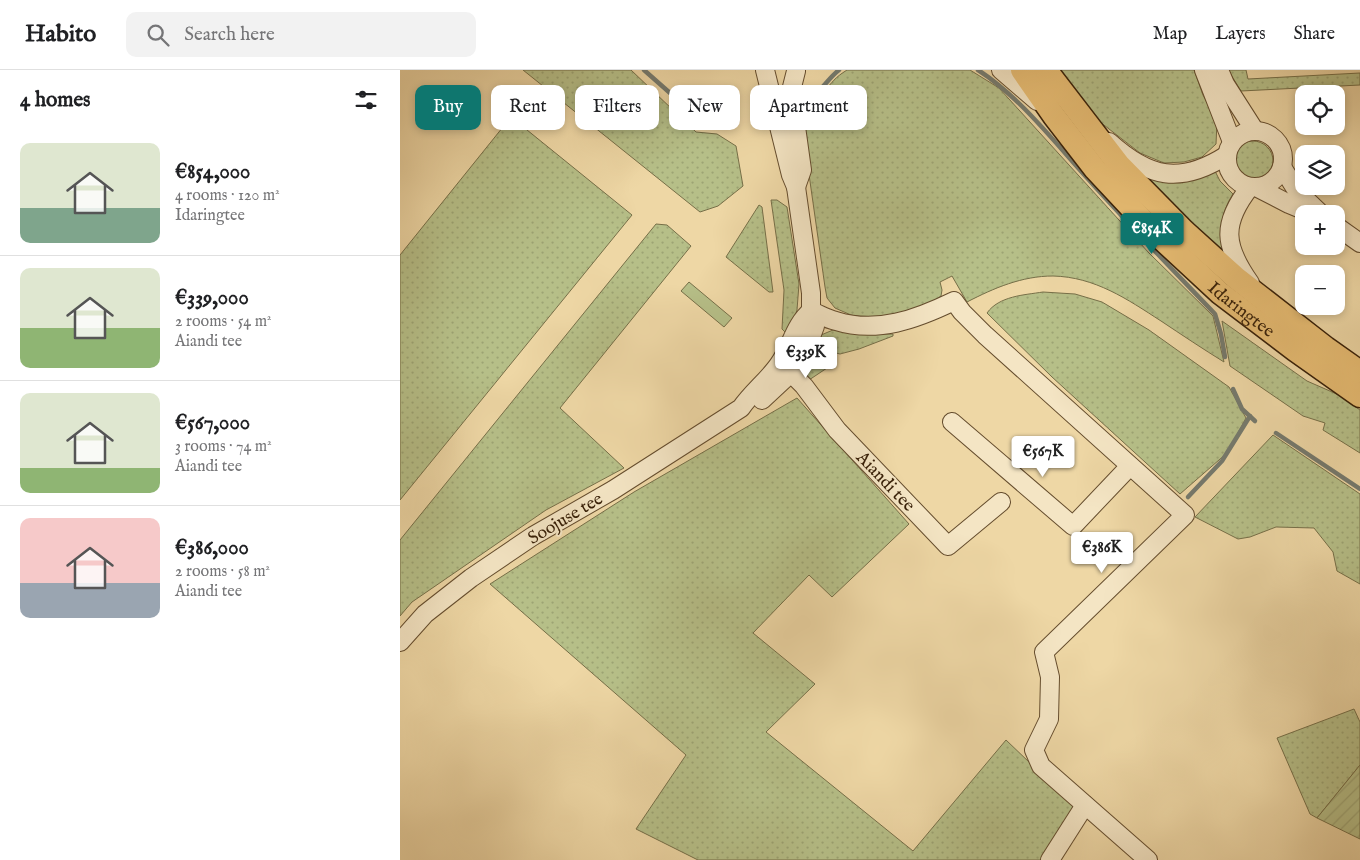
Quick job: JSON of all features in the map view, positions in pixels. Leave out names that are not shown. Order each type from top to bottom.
[{"type":"main road","name":"Idaringtee","points":[[1022,70],[1054,116],[1095,169],[1152,230],[1220,293],[1360,396]]},
{"type":"main road","name":"Idaringtee","points":[[1046,70],[1119,165],[1184,231],[1236,278],[1360,372]]},
{"type":"street","points":[[765,70],[791,175],[796,187],[811,293],[811,311],[836,322],[869,326],[900,323],[929,313],[954,301],[985,335],[1185,515],[1044,652],[1050,678],[1049,719],[1034,750],[1041,766],[1148,860]]},
{"type":"street","points":[[775,70],[786,73],[797,71],[792,87],[792,98],[802,170],[796,187]]},
{"type":"street","points":[[1001,70],[1054,116]]},
{"type":"street","points":[[1204,70],[1229,148],[1227,166],[1230,174],[1235,180],[1295,207]]},
{"type":"street","points":[[1219,70],[1255,131]]},
{"type":"street","points":[[1080,115],[1123,155],[1145,168],[1164,174],[1187,173],[1210,166],[1239,136],[1246,132],[1266,133],[1278,142],[1283,156],[1282,168],[1273,181],[1254,187],[1237,204],[1230,222],[1230,245],[1236,264],[1257,294]]},
{"type":"street","points":[[1282,168],[1297,191],[1312,205]]},
{"type":"street","points":[[1345,232],[1360,243]]},
{"type":"street","name":"Soojuse tee","points":[[400,642],[426,614],[479,573],[534,536],[612,490],[742,408],[768,378],[785,368],[802,318],[811,311]]},
{"type":"street","name":"Aiandi tee","points":[[785,368],[804,386],[836,430],[948,546],[1001,502]]},
{"type":"street","points":[[952,422],[1073,526],[1130,466]]},
{"type":"street","points":[[1050,860],[1085,805]]},
{"type":"green space","points":[[523,70],[631,70],[647,85],[575,85],[575,112],[565,104],[565,85],[542,85]]},
{"type":"green space","points":[[847,70],[970,70],[999,88],[1149,253],[1213,316],[1224,362],[1123,297],[1097,285],[1068,277],[1030,278],[987,292],[967,302],[952,276],[940,282],[941,296],[934,301],[894,317],[878,320],[851,315],[835,308],[827,298],[825,287],[803,130],[867,130],[867,85],[830,85]]},
{"type":"green space","points":[[1060,70],[1194,70],[1203,95],[1217,122],[1216,144],[1202,157],[1184,162],[1164,163],[1140,153],[1100,122]]},
{"type":"green space","points":[[1228,70],[1246,70],[1248,79],[1360,73],[1360,85],[1295,85],[1295,88],[1241,91]]},
{"type":"green space","points":[[659,97],[669,106],[669,130],[694,130],[696,132],[717,134],[736,146],[743,186],[718,206],[700,212],[598,130],[659,130]]},
{"type":"green space","points":[[501,130],[527,130],[632,215],[400,500],[400,255]]},
{"type":"green space","points":[[1253,141],[1267,147],[1273,161],[1267,175],[1253,181],[1239,175],[1233,161],[1239,147]]},
{"type":"green space","points":[[1214,169],[1220,181],[1233,194],[1223,217],[1221,234],[1227,258],[1146,177],[1160,180]]},
{"type":"green space","points":[[771,200],[777,200],[787,207],[799,284],[797,310],[789,336],[782,329],[784,290]]},
{"type":"green space","points":[[759,205],[762,207],[773,292],[769,292],[726,257]]},
{"type":"green space","points":[[656,224],[667,225],[691,246],[560,408],[624,468],[546,510],[412,602],[400,616],[400,540]]},
{"type":"green space","points":[[689,282],[732,318],[724,327],[681,291]]},
{"type":"green space","points":[[1043,292],[1075,294],[1102,302],[1149,330],[1229,387],[1246,418],[1227,453],[1180,494],[1052,377],[987,313],[992,307],[1005,300],[1020,295]]},
{"type":"green space","points":[[1222,321],[1307,381],[1339,395],[1360,410],[1360,453],[1323,430],[1325,423],[1303,416],[1230,366]]},
{"type":"green space","points":[[833,330],[893,334],[893,336],[840,354],[812,347],[821,335]]},
{"type":"green space","points":[[808,355],[817,359],[831,361],[833,364],[809,380],[805,370]]},
{"type":"green space","points":[[797,398],[909,524],[832,597],[809,575],[753,633],[815,684],[766,732],[913,851],[1006,740],[1076,807],[1045,860],[698,860],[636,829],[686,755],[490,584],[634,492]]},
{"type":"green space","points":[[1273,435],[1360,494],[1360,584],[1337,571],[1333,552],[1314,528],[1276,527],[1250,537],[1238,539],[1195,517]]},
{"type":"green space","points":[[1354,709],[1360,722],[1360,765],[1317,818],[1310,814],[1277,738]]},
{"type":"green space","points":[[1360,765],[1360,839],[1317,818]]},
{"type":"waterway","points":[[644,70],[669,92]]},
{"type":"waterway","points":[[824,85],[839,70]]},
{"type":"waterway","points":[[978,70],[1008,93],[1022,107],[1215,314],[1225,357]]},
{"type":"waterway","points":[[1233,389],[1242,409],[1255,421]]},
{"type":"waterway","points":[[1188,497],[1222,461],[1250,416]]},
{"type":"waterway","points":[[1276,433],[1360,489]]}]
